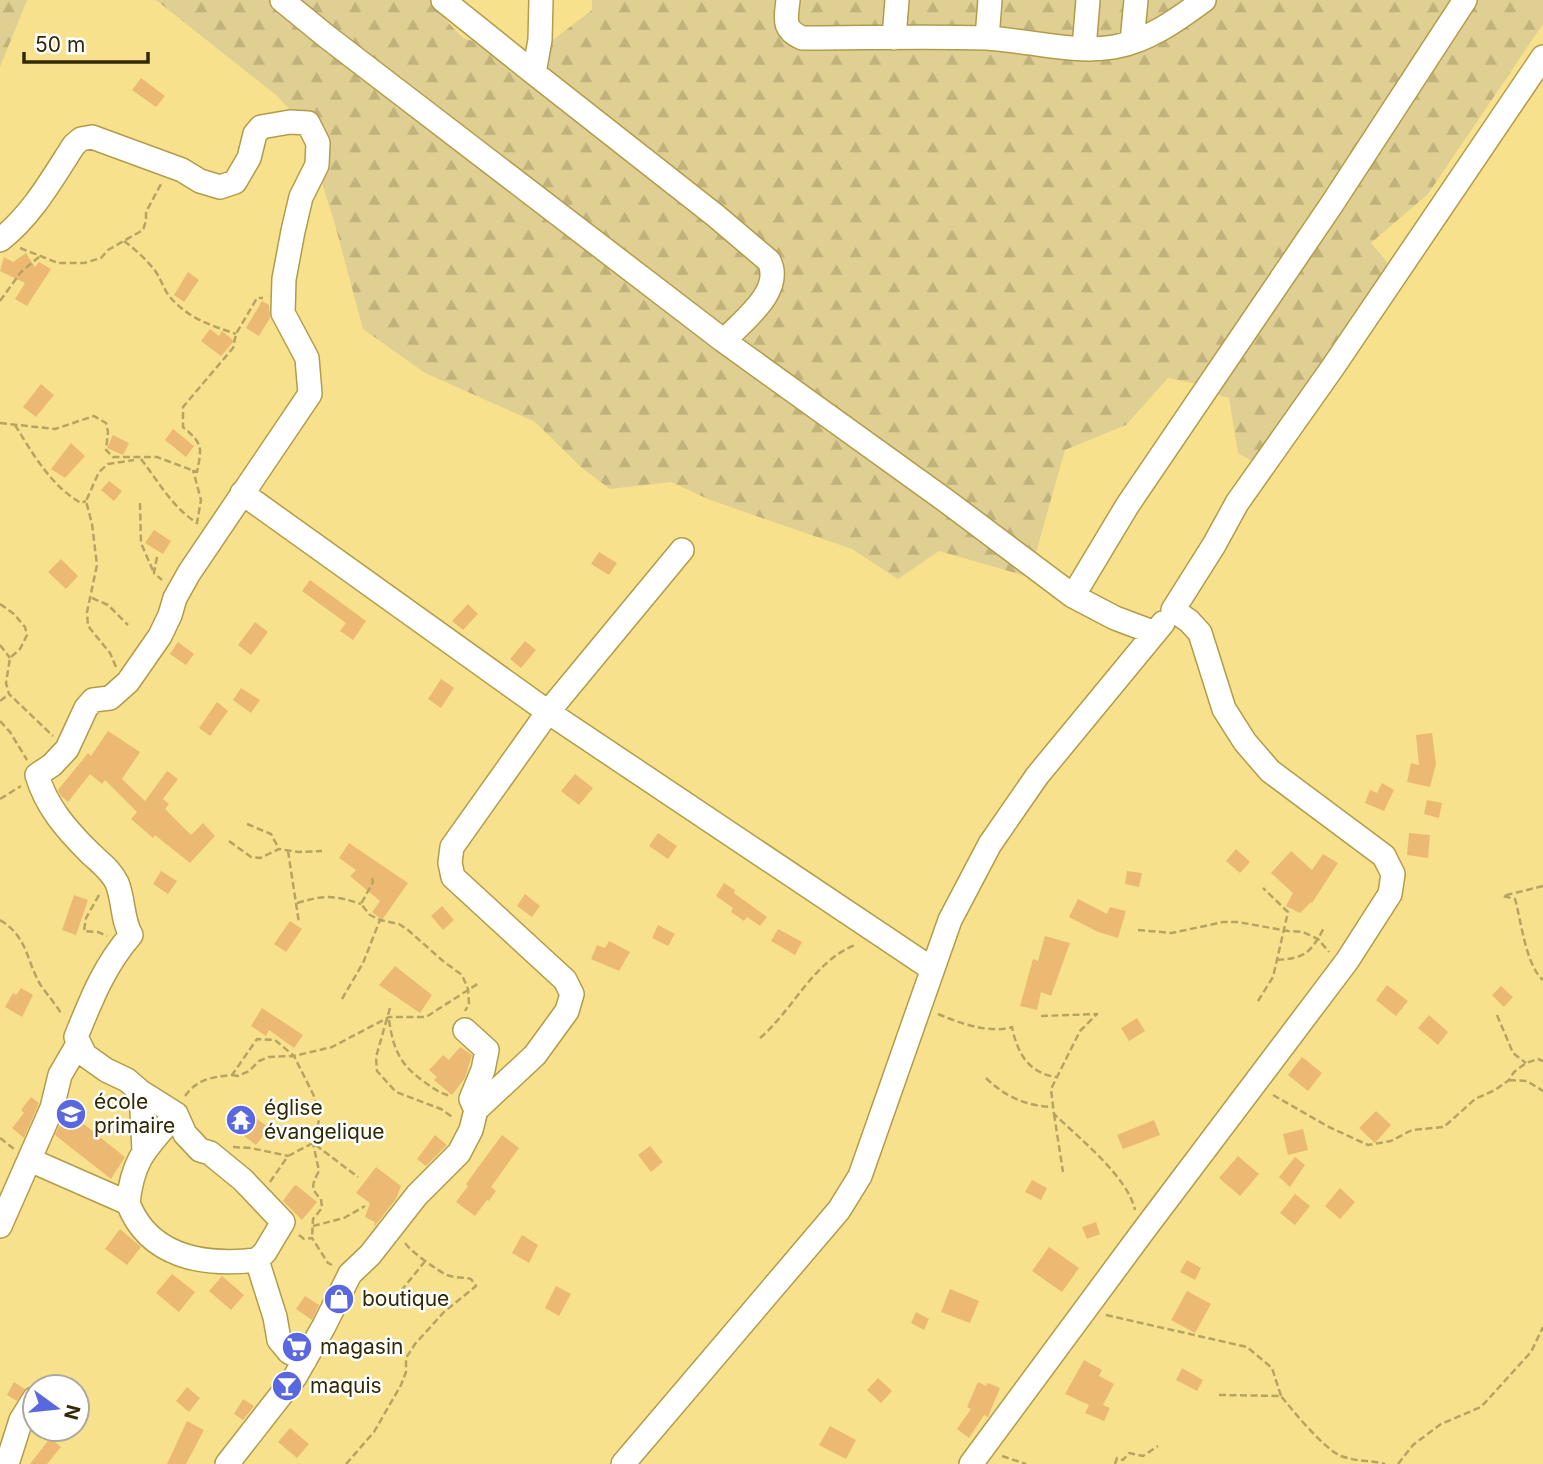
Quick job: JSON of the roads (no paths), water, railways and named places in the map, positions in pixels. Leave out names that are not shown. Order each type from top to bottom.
[{"type":"street","points":[[282,0],[724,341],[946,500],[1073,596],[1115,618],[1155,633]]},
{"type":"street","points":[[443,0],[769,261],[774,280],[769,293],[724,341]]},
{"type":"street","points":[[534,74],[540,40],[541,0]]},
{"type":"street","points":[[788,0],[786,23],[792,34],[802,38],[987,38],[1084,48],[1113,47],[1150,35],[1184,8],[1204,0]]},
{"type":"street","points":[[894,38],[897,0]]},
{"type":"street","points":[[987,38],[990,0]]},
{"type":"street","points":[[1084,48],[1088,0]]},
{"type":"street","points":[[1132,42],[1136,0]]},
{"type":"street","points":[[1073,596],[1127,506],[1332,204],[1465,0]]},
{"type":"street","points":[[623,1464],[839,1210],[860,1176],[950,920],[990,844],[1037,776],[1173,610],[1244,492],[1333,367],[1543,57]]},
{"type":"street","points":[[0,240],[35,204],[74,145],[81,139],[92,137],[106,141],[220,187],[235,182],[249,158],[255,134],[261,127],[290,122],[308,123],[318,143],[317,164],[301,197],[284,279],[283,302],[283,313],[307,358],[310,394],[178,592],[160,636],[128,682],[110,698],[93,700],[86,708],[67,749],[52,765],[37,775],[49,805],[59,819],[117,882],[131,936],[115,954],[99,982],[77,1041],[60,1075],[52,1108],[0,1226]]},
{"type":"street","points":[[242,493],[548,712],[932,969]]},
{"type":"street","points":[[473,1113],[535,1055],[567,1011],[572,994],[565,980],[453,877],[450,863],[452,847],[548,712],[682,550]]},
{"type":"street","points":[[976,1456],[1348,961],[1390,894],[1393,874],[1384,856],[1269,771],[1245,742],[1224,709],[1200,633],[1173,610]]},
{"type":"street","points":[[227,1464],[287,1389],[353,1275],[417,1195],[459,1153],[473,1113],[487,1050],[465,1030]]},
{"type":"street","points":[[77,1041],[85,1055],[176,1114],[185,1134],[200,1150],[210,1153],[243,1180],[283,1222],[257,1260],[219,1262],[165,1249],[147,1235],[134,1219],[128,1203],[134,1169],[144,1151],[176,1114]]},
{"type":"street","points":[[141,1092],[144,1151]]},
{"type":"street","points":[[30,1160],[128,1203]]},
{"type":"street","points":[[257,1260],[275,1317],[279,1340],[289,1352],[304,1360]]},
{"type":"street","points":[[7,1464],[21,1420]]},
{"type":"place","name":"école primaire","points":[[71,1114]]},
{"type":"place","name":"église évangelique","points":[[241,1120]]},
{"type":"place","name":"boutique","points":[[339,1299]]},
{"type":"place","name":"magasin","points":[[297,1347]]},
{"type":"place","name":"maquis","points":[[287,1386]]}]
